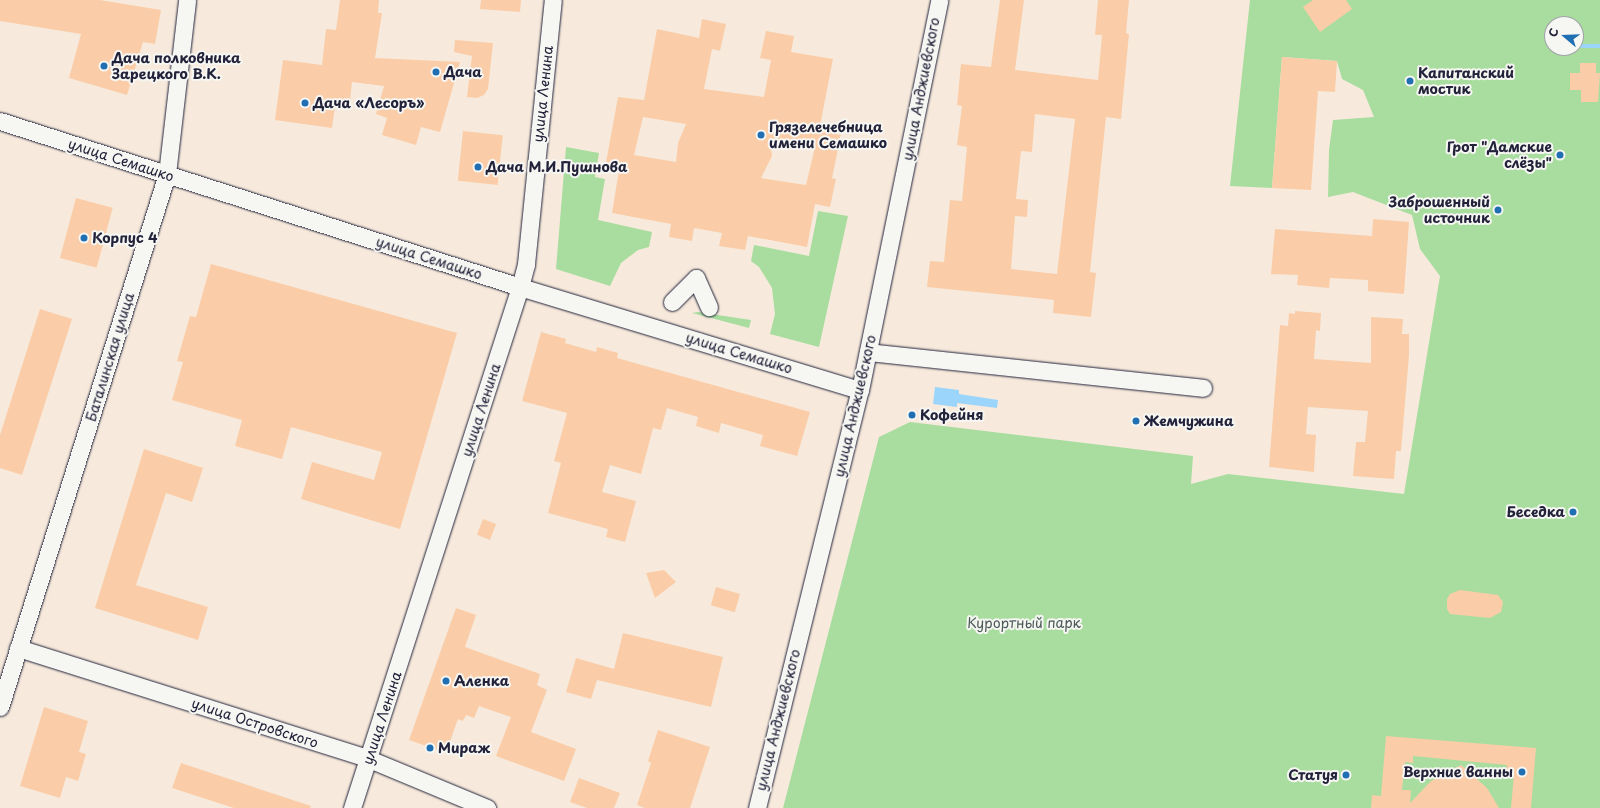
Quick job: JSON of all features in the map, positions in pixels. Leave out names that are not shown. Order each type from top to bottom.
[{"type":"street","name":"Баталинская улица","points":[[0,707],[167,174],[187,0]]},
{"type":"street","name":"улица Ленина","points":[[352,808],[520,288],[526,264],[553,0]]},
{"type":"street","name":"улица Анджиевского","points":[[757,808],[860,390],[939,0]]},
{"type":"street","name":"улица Семашко","points":[[0,121],[520,288],[860,390]]},
{"type":"street","points":[[672,302],[696,278],[709,307]]},
{"type":"street","points":[[868,352],[1203,388]]},
{"type":"street","name":"улица Островского","points":[[18,648],[368,759],[487,808]]},
{"type":"green space","name":"Курортный парк","points":[[1250,0],[1600,0],[1600,808],[783,808],[879,437],[910,422],[1193,456],[1191,484],[1228,474],[1404,494],[1440,276],[1420,249],[1412,215],[1353,192],[1328,197],[1329,150],[1333,120],[1374,117],[1363,90],[1342,79],[1337,61],[1282,57],[1272,188],[1230,186]]},
{"type":"green space","points":[[566,147],[599,153],[595,177],[605,179],[598,220],[652,232],[649,247],[638,250],[621,263],[610,286],[556,269]]},
{"type":"green space","points":[[818,211],[848,216],[819,347],[770,334],[775,314],[772,288],[759,267],[751,261],[754,245],[809,256]]},
{"type":"green space","points":[[698,312],[751,320],[749,328],[692,313]]},
{"type":"water","points":[[935,387],[959,390],[959,394],[998,400],[997,408],[957,403],[957,407],[933,404]]},
{"type":"building","points":[[0,0],[100,0],[161,10],[155,44],[143,42],[127,95],[69,78],[81,34],[0,21]]},
{"type":"building","points":[[340,0],[379,0],[378,13],[382,13],[375,58],[460,62],[440,132],[421,127],[416,145],[382,135],[387,118],[376,114],[384,86],[352,82],[350,101],[336,99],[332,128],[275,120],[283,60],[322,65],[326,29],[336,30]]},
{"type":"building","points":[[481,0],[521,0],[520,12],[480,9]]},
{"type":"building","points":[[1000,0],[1024,0],[1015,70],[1098,80],[1102,35],[1095,35],[1098,0],[1129,0],[1126,33],[1129,34],[1121,119],[1106,117],[1090,272],[1096,273],[1091,317],[1053,313],[1054,300],[927,287],[930,261],[944,262],[950,200],[962,201],[967,147],[957,145],[962,106],[957,105],[961,64],[991,67]],"holes":[[[1035,114],[1075,119],[1057,274],[1011,269],[1015,216],[1027,217],[1028,200],[1016,199],[1021,151],[1032,152]]]},
{"type":"building","points":[[1313,0],[1346,0],[1352,9],[1320,32],[1303,7]]},
{"type":"building","name":"Грязелечебница имени Семашко","points":[[702,19],[726,24],[720,51],[712,49],[704,89],[764,97],[771,60],[760,58],[766,31],[794,36],[791,52],[833,59],[819,131],[841,135],[832,178],[836,179],[830,207],[815,204],[807,247],[748,236],[745,250],[719,246],[722,233],[694,228],[692,241],[669,237],[671,224],[612,213],[619,170],[605,168],[618,97],[644,100],[657,29],[699,38]],"holes":[[[643,117],[686,124],[678,143],[676,162],[634,155]],[[770,138],[815,147],[806,185],[761,178],[772,156]]]},
{"type":"building","points":[[455,40],[493,43],[488,89],[484,95],[477,98],[467,97],[472,56],[454,52]]},
{"type":"building","points":[[1282,57],[1337,61],[1335,92],[1318,91],[1311,190],[1272,188]]},
{"type":"building","points":[[1580,63],[1596,63],[1596,73],[1600,73],[1598,102],[1581,102],[1581,90],[1570,90],[1570,73],[1580,73]]},
{"type":"building","points":[[463,131],[503,135],[498,185],[458,181]]},
{"type":"building","name":"Корпус 4","points":[[76,198],[113,208],[97,268],[60,258]]},
{"type":"building","points":[[1373,219],[1409,222],[1404,294],[1368,291],[1368,280],[1330,278],[1329,288],[1297,285],[1298,275],[1271,274],[1275,229],[1372,236]]},
{"type":"building","points":[[211,264],[457,333],[400,529],[301,499],[312,462],[374,480],[382,452],[291,427],[282,459],[235,446],[242,420],[172,400],[183,362],[177,361],[190,316],[196,317]]},
{"type":"building","points":[[40,309],[72,319],[22,475],[0,468],[0,435]]},
{"type":"building","points":[[1295,311],[1321,313],[1320,331],[1316,330],[1314,359],[1371,363],[1371,317],[1403,319],[1402,334],[1409,334],[1409,355],[1401,451],[1396,451],[1394,479],[1353,476],[1356,442],[1365,442],[1368,411],[1308,407],[1306,434],[1316,435],[1314,472],[1269,467],[1280,325],[1288,326],[1289,313],[1295,314]]},
{"type":"building","points":[[541,332],[566,339],[565,343],[596,352],[597,347],[618,353],[617,358],[810,412],[797,456],[760,446],[763,435],[721,423],[719,433],[696,426],[698,417],[667,408],[661,430],[653,428],[641,474],[610,465],[602,492],[636,501],[625,542],[606,537],[608,529],[548,513],[561,463],[554,461],[567,413],[522,401]]},
{"type":"building","points":[[144,449],[203,468],[192,502],[166,493],[136,585],[208,607],[198,640],[95,608]]},
{"type":"building","points":[[483,519],[496,524],[490,540],[477,535]]},
{"type":"building","points":[[664,570],[676,582],[655,598],[646,573]]},
{"type":"building","points":[[716,587],[740,594],[735,612],[711,605]]},
{"type":"building","points":[[1460,590],[1498,595],[1503,602],[1501,612],[1490,618],[1450,614],[1447,609],[1447,599],[1450,594]]},
{"type":"building","points":[[456,608],[476,615],[465,647],[540,674],[537,685],[547,690],[531,732],[576,749],[564,781],[496,756],[511,717],[479,706],[474,718],[466,715],[463,721],[458,719],[446,753],[409,740]]},
{"type":"building","points":[[623,633],[723,657],[711,707],[597,680],[591,699],[566,692],[576,658],[614,669]]},
{"type":"building","points":[[44,707],[88,721],[79,752],[86,754],[78,781],[66,777],[60,798],[20,786]]},
{"type":"building","points":[[658,730],[710,747],[690,808],[645,808],[637,805],[651,763],[648,761]]},
{"type":"building","name":"Верхние ванны","points":[[1386,736],[1536,748],[1531,808],[1511,808],[1514,773],[1506,772],[1507,765],[1413,756],[1413,763],[1405,762],[1402,790],[1411,790],[1410,803],[1431,781],[1461,765],[1487,788],[1499,808],[1371,808],[1372,795],[1381,796]]},
{"type":"building","points":[[181,763],[311,806],[310,808],[234,808],[172,788]]},
{"type":"building","points":[[579,778],[620,793],[614,808],[587,808],[570,802]]},
{"type":"waterway","points":[[1584,46],[1600,46]]},
{"type":"place","name":"Дача полковника Зарецкого В.К.","points":[[104,66]]},
{"type":"place","name":"Дача","points":[[436,72]]},
{"type":"place","name":"Капитанский мостик","points":[[1410,81]]},
{"type":"place","name":"Дача «Лесоръ»","points":[[305,103]]},
{"type":"place","name":"Грязелечебница имени Семашко","points":[[761,135]]},
{"type":"place","name":"Грот \"Дамские слёзы\"","points":[[1560,155]]},
{"type":"place","name":"Дача М.И.Пушнова","points":[[478,167]]},
{"type":"place","name":"Заброшенный источник","points":[[1498,210]]},
{"type":"place","name":"Корпус 4","points":[[84,238]]},
{"type":"place","name":"Кофейня","points":[[912,415]]},
{"type":"place","name":"Жемчужина","points":[[1136,421]]},
{"type":"place","name":"Беседка","points":[[1573,512]]},
{"type":"place","name":"Аленка","points":[[446,681]]},
{"type":"place","name":"Мираж","points":[[430,748]]},
{"type":"place","name":"Верхние ванны","points":[[1522,772]]},
{"type":"place","name":"Статуя","points":[[1346,775]]}]
